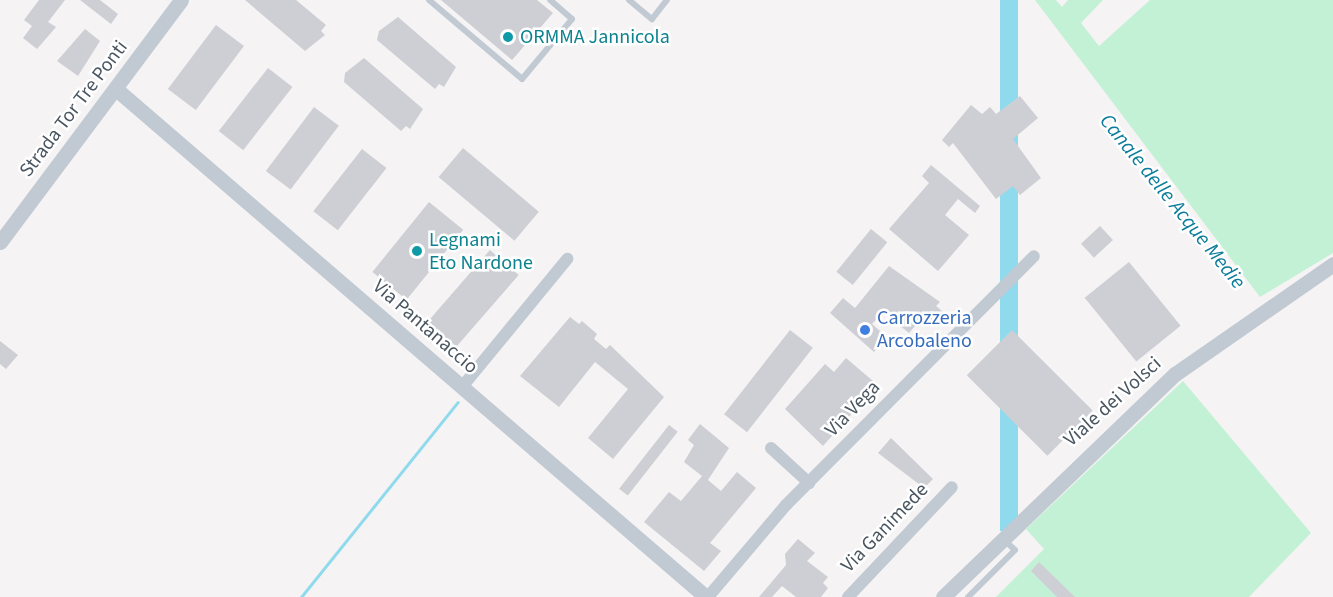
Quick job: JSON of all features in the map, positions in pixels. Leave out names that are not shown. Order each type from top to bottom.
[{"type":"street","name":"Strada Tor Tre Ponti","points":[[0,242],[181,0]]},
{"type":"street","name":"Via Pantanaccio","points":[[116,89],[707,597]]},
{"type":"street","name":"Via Vega","points":[[707,597],[809,483],[1034,256]]},
{"type":"street","points":[[462,387],[567,259]]},
{"type":"street","name":"Viale dei Volsci","points":[[943,597],[1175,374],[1333,264]]},
{"type":"street","points":[[771,448],[809,483]]},
{"type":"street","name":"Via Ganimede","points":[[848,597],[952,487]]},
{"type":"lane","points":[[429,0],[522,79],[572,19],[550,0]]},
{"type":"lane","points":[[629,0],[652,19],[668,0]]},
{"type":"lane","points":[[968,597],[1015,550],[1003,539]]},
{"type":"green space","points":[[1035,0],[1056,0],[1062,7],[1068,0],[1103,0],[1081,23],[1099,46],[1150,0],[1333,0],[1333,253],[1260,297]]},
{"type":"green space","points":[[1183,381],[1311,533],[1249,597],[996,597],[1044,549],[1026,529]]},
{"type":"water","points":[[1000,0],[1018,0],[1018,531],[1000,531]]},
{"type":"building","points":[[39,0],[65,0],[48,22],[56,27],[37,49],[23,38],[32,26],[24,20]]},
{"type":"building","points":[[80,0],[100,0],[118,14],[111,24]]},
{"type":"building","points":[[245,0],[296,0],[326,25],[321,31],[325,35],[305,51]]},
{"type":"building","name":"ORMMA Jannicola","points":[[441,0],[537,0],[553,13],[512,60]]},
{"type":"building","points":[[398,17],[456,67],[444,87],[439,84],[435,89],[377,40],[379,31]]},
{"type":"building","points":[[216,25],[244,46],[196,110],[168,89]]},
{"type":"building","points":[[85,29],[100,41],[78,76],[57,61]]},
{"type":"building","points":[[364,58],[423,109],[410,129],[406,126],[401,131],[344,82],[345,73]]},
{"type":"building","points":[[268,68],[292,87],[243,150],[219,131]]},
{"type":"building","points":[[1020,96],[1038,118],[1013,139],[1041,178],[1020,195],[1013,186],[996,199],[953,143],[949,147],[942,140],[971,105],[982,114],[990,107],[996,114]]},
{"type":"building","points":[[314,107],[339,126],[291,190],[266,171]]},
{"type":"building","points":[[463,148],[539,212],[514,241],[439,177]]},
{"type":"building","points":[[362,149],[386,168],[338,230],[313,211]]},
{"type":"building","points":[[931,165],[980,206],[975,213],[958,199],[945,215],[969,235],[938,271],[889,229],[929,183],[922,176]]},
{"type":"building","name":"Legnami Eto Nardone","points":[[429,202],[463,230],[407,300],[372,272]]},
{"type":"building","points":[[1100,226],[1113,240],[1094,258],[1081,244]]},
{"type":"building","points":[[871,229],[887,242],[853,285],[836,272]]},
{"type":"building","points":[[490,250],[519,275],[456,347],[428,322]]},
{"type":"building","points":[[1129,262],[1181,326],[1136,362],[1085,298]]},
{"type":"building","points":[[889,266],[940,302],[936,306],[942,311],[930,327],[921,319],[909,333],[883,312],[872,324],[887,337],[874,352],[830,313],[843,298],[855,308]]},
{"type":"building","points":[[570,317],[579,324],[582,321],[597,334],[594,339],[606,349],[610,345],[664,397],[613,459],[588,438],[628,389],[595,362],[559,407],[520,376]]},
{"type":"building","points":[[790,330],[813,348],[747,432],[724,414]]},
{"type":"building","points":[[1012,330],[1093,411],[1047,456],[967,375]]},
{"type":"building","points":[[0,341],[18,355],[6,369],[0,364]]},
{"type":"building","points":[[846,358],[873,381],[866,388],[871,392],[823,446],[785,409],[825,364],[834,372]]},
{"type":"building","points":[[700,424],[729,448],[708,480],[721,491],[737,472],[756,488],[710,543],[721,551],[704,571],[644,522],[669,492],[681,501],[702,476],[684,462],[694,445],[688,440]]},
{"type":"building","points":[[669,425],[678,432],[628,496],[619,489]]},
{"type":"building","points":[[891,438],[933,479],[924,488],[878,453]]},
{"type":"building","points":[[798,539],[815,553],[807,561],[828,577],[823,583],[828,588],[821,597],[796,597],[782,586],[772,597],[759,597],[786,565],[785,554]]},
{"type":"building","points":[[1039,562],[1075,597],[1057,597],[1031,571]]},
{"type":"waterway","points":[[301,597],[458,402]]},
{"type":"place","name":"ORMMA Jannicola","points":[[508,37]]},
{"type":"place","name":"Legnami Eto Nardone","points":[[417,251]]},
{"type":"place","name":"Carrozzeria Arcobaleno","points":[[865,330]]},
{"type":"water label","name":"Canale delle Acque Medie","points":[[1173,201]]}]
